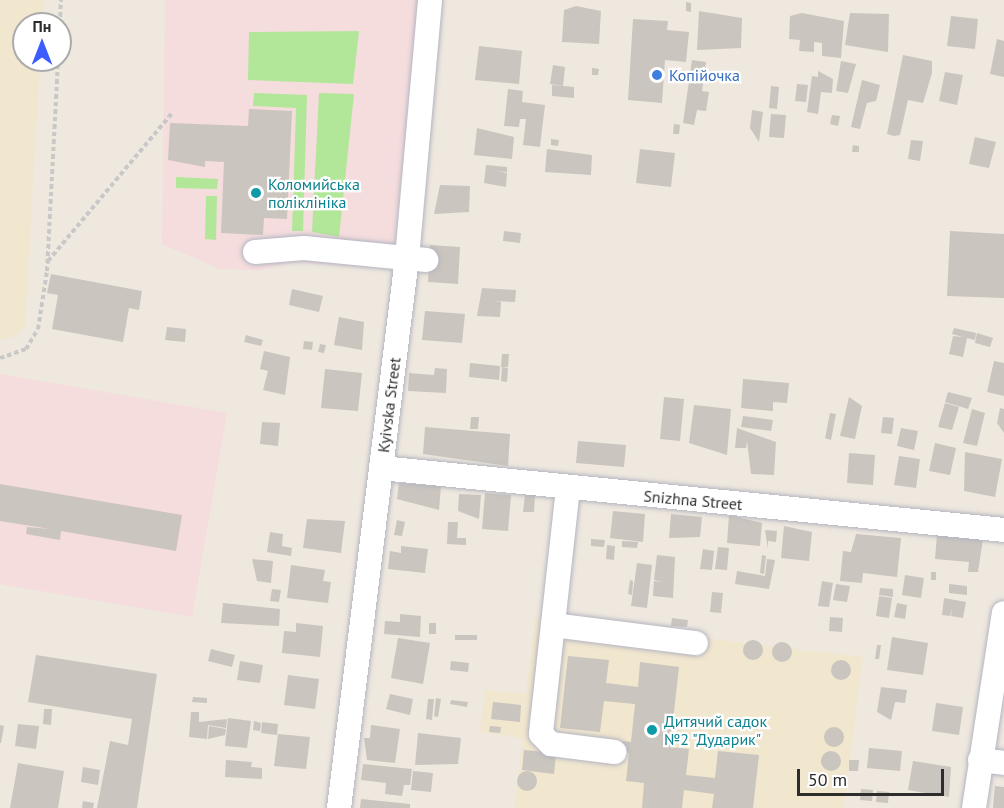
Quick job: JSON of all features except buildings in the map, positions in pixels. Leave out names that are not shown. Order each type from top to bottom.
[{"type":"street","name":"Kyivska Street","points":[[339,808],[381,468],[417,259],[430,0]]},
{"type":"street","points":[[255,252],[304,248],[417,259]]},
{"type":"street","name":"Snizhna Street","points":[[381,468],[1004,530]]},
{"type":"street","points":[[568,488],[542,737],[550,744],[614,752]]},
{"type":"street","points":[[974,808],[1004,613]]},
{"type":"street","points":[[553,625],[696,643]]},
{"type":"street","points":[[980,760],[1004,763]]},
{"type":"path","points":[[0,358],[26,349],[38,329],[47,262],[57,72]]},
{"type":"path","points":[[47,262],[173,112]]},
{"type":"shaded area","points":[[0,0],[44,0],[43,12],[12,12],[12,72],[39,72],[25,327],[10,339],[0,339]]},
{"type":"shaded area","points":[[165,0],[419,0],[392,269],[290,262],[261,270],[220,269],[162,244]]},
{"type":"shaded area","points":[[0,374],[227,413],[192,617],[0,584]]},
{"type":"shaded area","points":[[535,618],[863,657],[844,808],[514,808],[523,738],[480,732],[485,690],[526,694]]},
{"type":"green space","points":[[359,31],[353,84],[248,80],[249,32]]},
{"type":"green space","points":[[254,93],[307,95],[303,231],[292,231],[296,108],[253,106]]},
{"type":"green space","points":[[319,93],[354,94],[339,237],[312,232]]},
{"type":"green space","points":[[176,177],[218,179],[217,189],[176,188]]},
{"type":"green space","points":[[206,196],[217,196],[216,240],[205,239]]},
{"type":"place","name":"Копійочка","points":[[657,75]]},
{"type":"place","name":"Коломийська поліклініка","points":[[256,193]]},
{"type":"place","name":"Дитячий садок №2 \"Дударик\"","points":[[652,730]]}]
